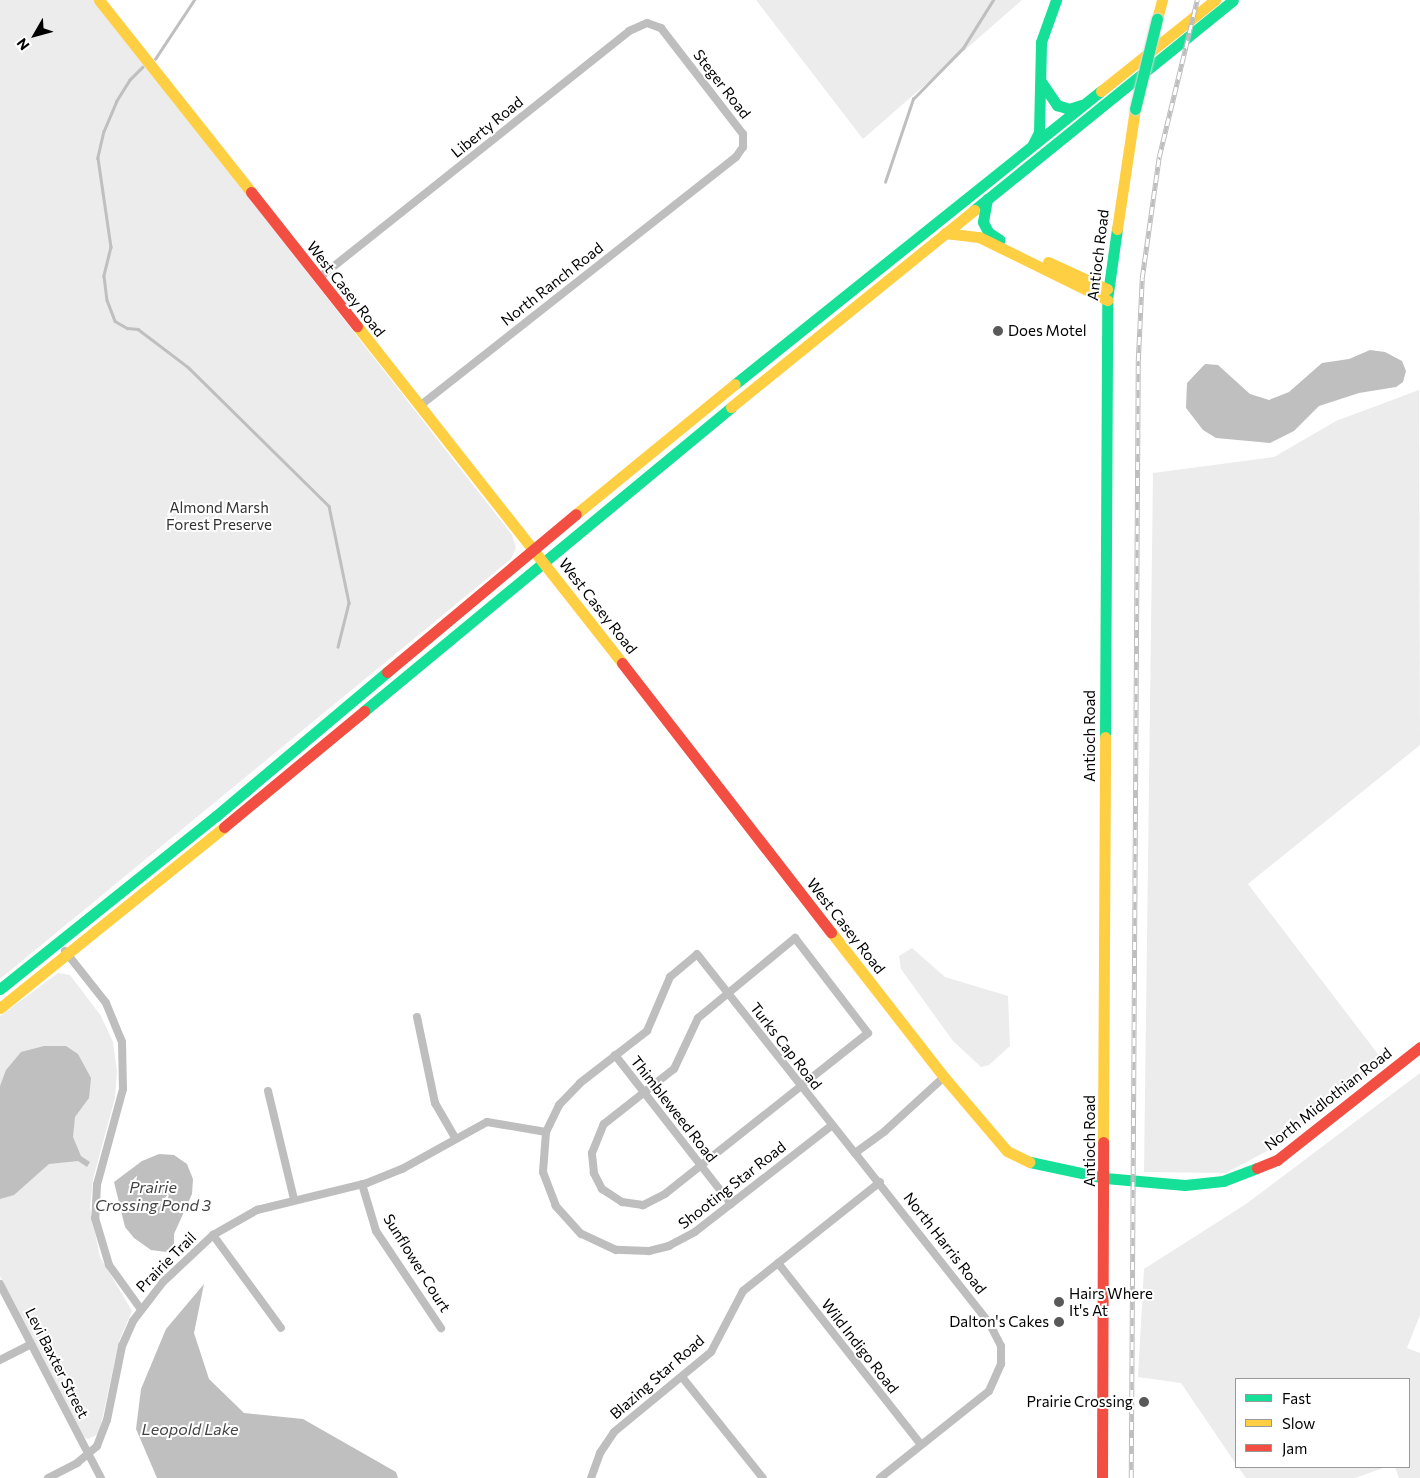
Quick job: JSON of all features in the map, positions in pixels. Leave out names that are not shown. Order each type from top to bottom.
[{"type":"main road","name":"West Casey Road","points":[[99,0],[543,561],[944,1077],[1007,1151],[1039,1166],[1105,1178]]},
{"type":"main road","points":[[1032,146],[1039,132],[1041,42],[1056,0]]},
{"type":"main road","name":"Antioch Road","points":[[1102,1478],[1105,1178],[1107,294],[1135,109],[1162,0]]},
{"type":"main road","points":[[0,989],[59,944],[629,469],[1216,0]]},
{"type":"main road","points":[[0,1008],[68,955],[543,561],[1233,0]]},
{"type":"main road","points":[[1040,81],[1046,94],[1057,105],[1072,109],[1085,104]]},
{"type":"main road","points":[[988,198],[983,208],[983,222],[995,238],[1107,294]]},
{"type":"main road","points":[[945,233],[979,237],[1107,294]]},
{"type":"main road","name":"North Midlothian Road","points":[[1105,1178],[1204,1184],[1258,1170],[1291,1150],[1420,1047]]},
{"type":"street","name":"Liberty Road","points":[[318,278],[629,31],[647,23],[656,25],[673,44]]},
{"type":"street","name":"Steger Road","points":[[673,44],[744,138],[743,147],[736,157],[702,184]]},
{"type":"street","name":"North Ranch Road","points":[[420,406],[702,184]]},
{"type":"street","points":[[795,938],[868,1034],[802,1087],[665,1194],[643,1205],[622,1202],[602,1189],[594,1173],[592,1152],[604,1124],[679,1064],[698,1018],[795,938]]},
{"type":"street","points":[[59,944],[106,1003],[122,1042],[123,1089],[97,1184],[95,1218],[109,1265],[140,1308]]},
{"type":"street","name":"Turks Cap Road","points":[[697,954],[831,1126],[855,1153]]},
{"type":"street","name":"Shooting Star Road","points":[[697,954],[670,977],[647,1031],[568,1093],[546,1132],[543,1172],[556,1206],[581,1234],[605,1246],[637,1252],[668,1246],[695,1232],[831,1126]]},
{"type":"street","points":[[417,1018],[436,1103],[455,1137]]},
{"type":"street","name":"Thimbleweed Road","points":[[615,1055],[731,1204]]},
{"type":"street","points":[[855,1153],[885,1131],[944,1077]]},
{"type":"street","points":[[268,1091],[294,1199]]},
{"type":"street","name":"Prairie Trail","points":[[48,1478],[89,1455],[103,1435],[122,1346],[140,1308],[214,1235],[257,1210],[294,1199],[362,1184],[402,1169],[455,1137],[487,1122],[546,1132]]},
{"type":"street","name":"North Harris Road","points":[[855,1153],[880,1182],[983,1314],[1000,1346],[1001,1364],[989,1391],[880,1478]]},
{"type":"street","name":"Blazing Star Road","points":[[591,1478],[600,1454],[614,1432],[682,1377],[718,1342],[743,1291],[880,1182]]},
{"type":"street","name":"Sunflower Court","points":[[362,1184],[376,1231],[441,1328]]},
{"type":"street","points":[[214,1235],[281,1328]]},
{"type":"street","name":"Wild Indigo Road","points":[[778,1263],[921,1446]]},
{"type":"street","name":"Levi Baxter Street","points":[[0,1284],[101,1478]]},
{"type":"street","points":[[0,1360],[31,1344]]},
{"type":"street","points":[[682,1377],[763,1478]]},
{"type":"green space","name":"Almond Marsh Forest Preserve","points":[[0,0],[95,0],[512,535],[516,548],[511,559],[0,979]]},
{"type":"green space","points":[[756,0],[1022,0],[863,139]]},
{"type":"green space","points":[[1419,390],[1420,745],[1248,884],[1384,1062],[1282,1143],[1226,1173],[1144,1172],[1153,473],[1274,457],[1336,421]]},
{"type":"green space","points":[[912,948],[945,977],[1008,996],[1010,1046],[989,1065],[981,1067],[953,1041],[901,969],[899,956]]},
{"type":"green space","points":[[58,973],[70,975],[101,1016],[113,1042],[117,1071],[115,1098],[93,1179],[90,1208],[100,1257],[132,1311],[119,1341],[99,1434],[88,1439],[84,1437],[0,1276],[0,1016]]},
{"type":"green space","points":[[1420,1073],[1420,1315],[1407,1348],[1420,1353],[1420,1478],[1399,1478],[1395,1468],[1410,1468],[1410,1378],[1235,1378],[1235,1463],[1181,1383],[1138,1377],[1144,1269],[1246,1204]]},
{"type":"green space","points":[[1239,1468],[1383,1468],[1355,1478],[1246,1478]]},
{"type":"water","points":[[1370,350],[1385,352],[1402,361],[1406,371],[1403,382],[1396,387],[1359,393],[1319,406],[1294,431],[1270,443],[1216,438],[1203,430],[1186,408],[1187,383],[1205,364],[1218,365],[1250,394],[1269,400],[1289,392],[1322,363],[1349,359]]},
{"type":"water","points":[[44,1046],[66,1046],[78,1054],[91,1078],[89,1098],[75,1117],[73,1137],[81,1156],[90,1162],[87,1167],[78,1161],[49,1164],[14,1195],[0,1199],[0,1086],[6,1070],[21,1052]]},
{"type":"water","name":"Prairie Crossing Pond 3","points":[[159,1154],[174,1155],[187,1164],[193,1179],[192,1194],[174,1234],[174,1253],[151,1250],[134,1238],[125,1227],[114,1182],[142,1161]]},
{"type":"water","name":"Leopold Lake","points":[[204,1284],[194,1333],[209,1379],[244,1413],[303,1419],[396,1472],[398,1478],[157,1478],[136,1429],[141,1389],[166,1329]]},
{"type":"waterway","points":[[155,59],[194,0]]},
{"type":"waterway","points":[[885,182],[913,99],[963,48],[993,0]]},
{"type":"waterway","points":[[143,67],[130,80],[117,101],[104,131],[98,158],[111,247],[104,276],[107,300],[115,321],[127,328],[138,329],[188,367],[329,506],[349,603],[338,647]]},
{"type":"railway","points":[[1131,1478],[1138,361],[1142,278],[1159,157],[1197,0]]},
{"type":"traffic: fast","points":[[1033,144],[1039,132],[1041,42],[1056,0]]},
{"type":"traffic: fast","points":[[974,210],[1233,0]]},
{"type":"traffic: fast","points":[[1135,109],[1157,19]]},
{"type":"traffic: fast","points":[[1042,83],[1057,105],[1069,109],[1081,105]]},
{"type":"traffic: fast","points":[[735,384],[1101,91]]},
{"type":"traffic: fast","points":[[987,199],[983,222],[988,232],[1000,240]]},
{"type":"traffic: fast","points":[[1105,737],[1107,300],[1117,229]]},
{"type":"traffic: fast","points":[[364,711],[731,407]]},
{"type":"traffic: fast","points":[[0,989],[216,816],[387,672]]},
{"type":"traffic: fast","points":[[1030,1162],[1105,1178],[1185,1185],[1223,1181],[1257,1168]]},
{"type":"traffic: slow","points":[[99,0],[251,192]]},
{"type":"traffic: slow","points":[[1157,19],[1162,0]]},
{"type":"traffic: slow","points":[[1101,91],[1215,0]]},
{"type":"traffic: slow","points":[[1117,229],[1135,109]]},
{"type":"traffic: slow","points":[[731,407],[974,210]]},
{"type":"traffic: slow","points":[[945,233],[979,237],[1107,300]]},
{"type":"traffic: slow","points":[[1048,262],[1107,289]]},
{"type":"traffic: slow","points":[[357,326],[622,663]]},
{"type":"traffic: slow","points":[[576,514],[735,384]]},
{"type":"traffic: slow","points":[[1103,1142],[1105,737]]},
{"type":"traffic: slow","points":[[0,1008],[224,827]]},
{"type":"traffic: slow","points":[[831,932],[944,1077],[1007,1151],[1030,1162]]},
{"type":"traffic: jam","points":[[251,192],[357,326]]},
{"type":"traffic: jam","points":[[387,672],[576,514]]},
{"type":"traffic: jam","points":[[622,663],[831,932]]},
{"type":"traffic: jam","points":[[224,827],[364,711]]},
{"type":"traffic: jam","points":[[1257,1168],[1277,1160],[1420,1047]]},
{"type":"traffic: jam","points":[[1102,1478],[1103,1142]]},
{"type":"place","name":"Does Motel","points":[[998,331]]},
{"type":"place","name":"Hairs Where It's At","points":[[1059,1302]]},
{"type":"place","name":"Dalton's Cakes","points":[[1059,1322]]},
{"type":"place","name":"Prairie Crossing","points":[[1144,1402]]}]
